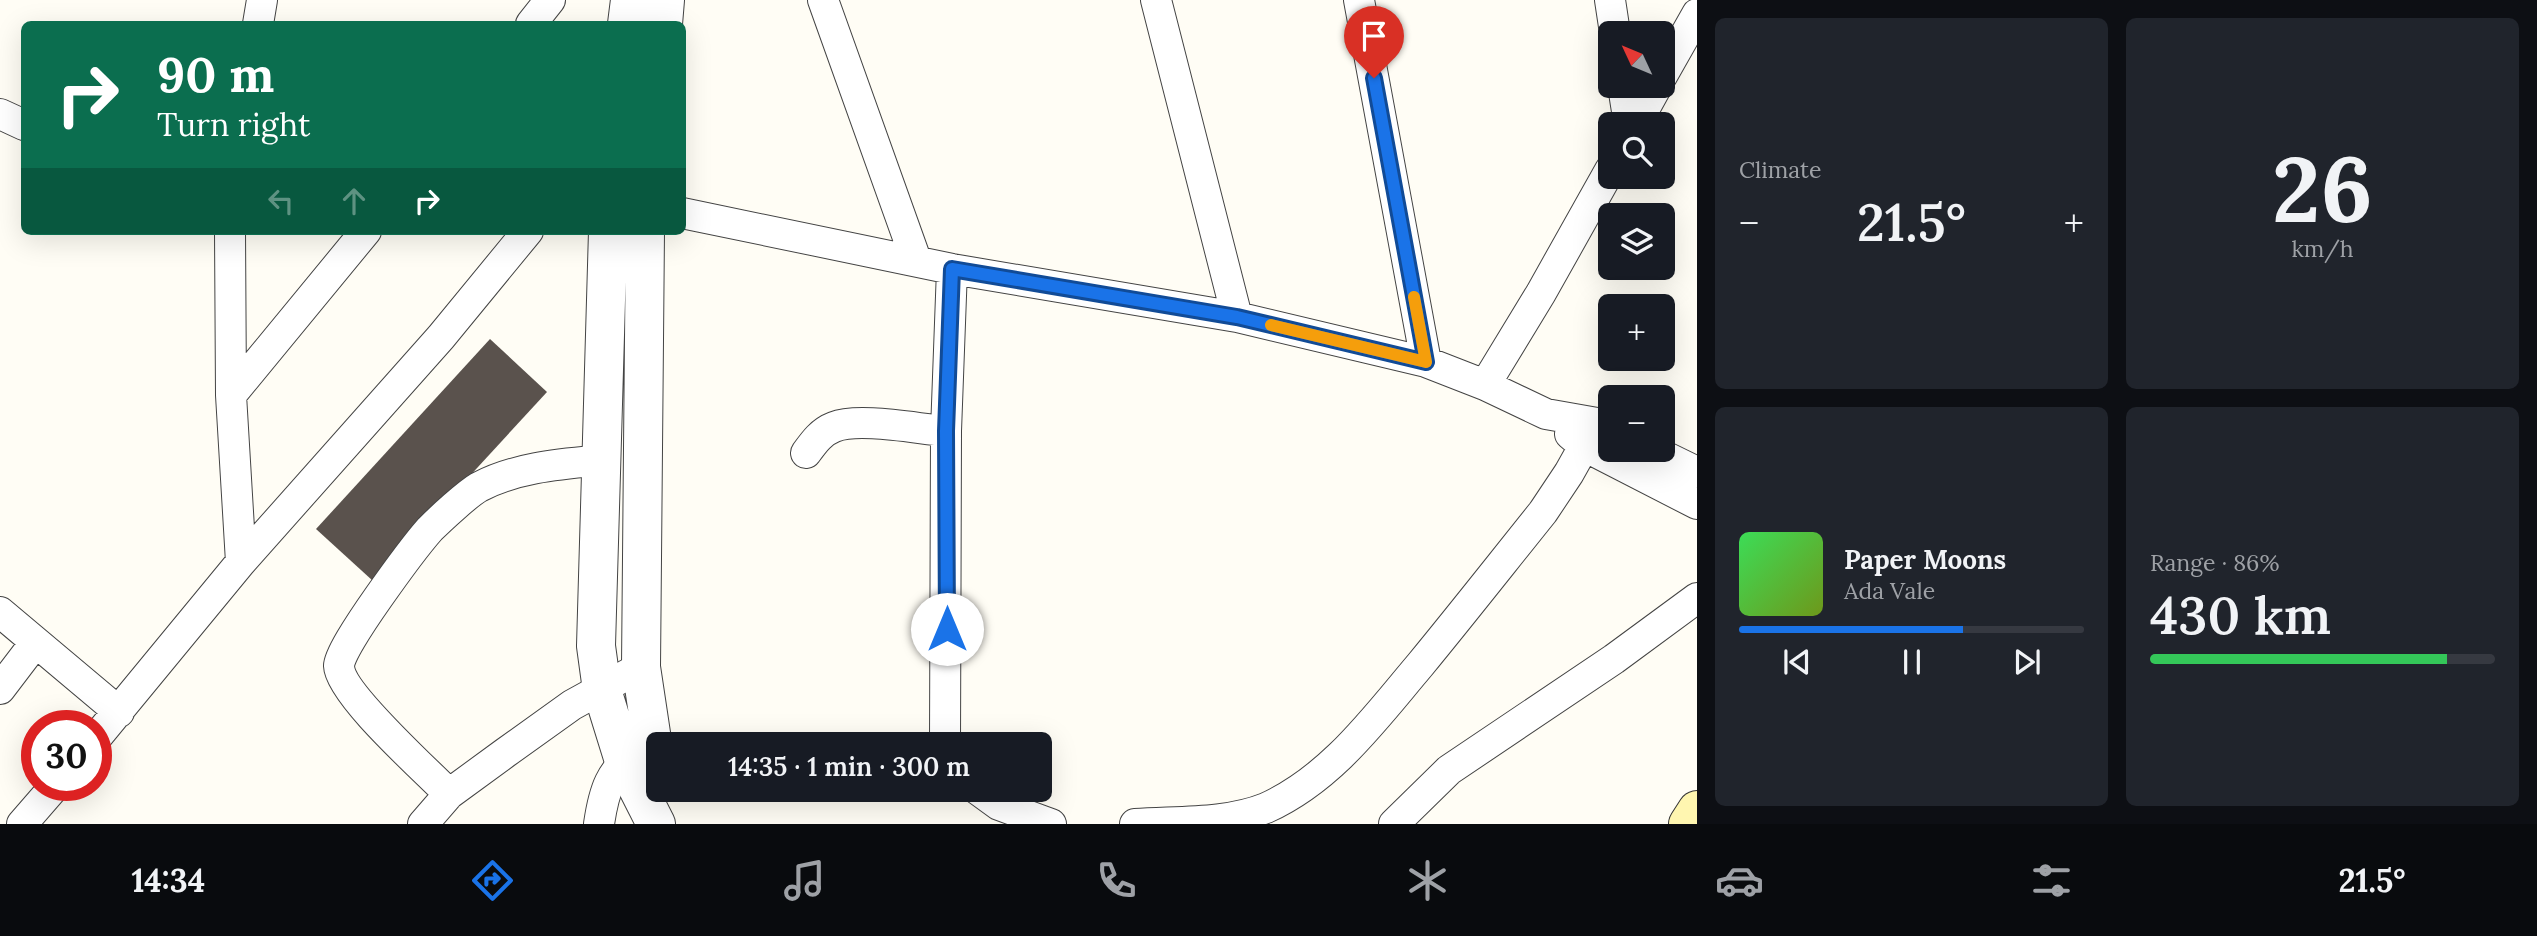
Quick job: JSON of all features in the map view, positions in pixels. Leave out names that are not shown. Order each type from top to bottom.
[{"type":"main road","points":[[1688,824],[1697,810]]},
{"type":"street","points":[[258,21],[262,0]]},
{"type":"street","points":[[533,21],[550,0]]},
{"type":"street","points":[[627,21],[630,0]]},
{"type":"street","points":[[663,21],[665,0]]},
{"type":"street","points":[[823,0],[916,260]]},
{"type":"street","points":[[1156,0],[1237,317]]},
{"type":"street","points":[[1359,0],[1426,362]]},
{"type":"street","points":[[1610,0],[1613,21]]},
{"type":"street","points":[[1675,53],[1697,14]]},
{"type":"street","points":[[0,114],[21,124]]},
{"type":"street","points":[[1485,385],[1599,189]]},
{"type":"street","points":[[686,214],[952,269],[1237,317],[1426,362],[1597,433],[1697,504]]},
{"type":"street","points":[[230,235],[231,395],[241,562]]},
{"type":"street","points":[[231,395],[363,235]]},
{"type":"street","points":[[112,720],[241,562],[441,337],[525,235]]},
{"type":"street","points":[[608,235],[596,646],[602,690],[645,753]]},
{"type":"street","points":[[645,235],[640,667],[645,753],[656,824]]},
{"type":"street","points":[[945,732],[946,431],[952,269]]},
{"type":"street","points":[[806,453],[821,435],[836,426],[850,423],[946,431]]},
{"type":"street","points":[[1135,824],[1231,818],[1265,808],[1296,792],[1324,771],[1360,737],[1543,512],[1597,433]]},
{"type":"street","points":[[449,794],[351,694],[339,666],[342,651],[430,530],[478,488],[533,467],[603,460]]},
{"type":"street","points":[[1675,461],[1697,472]]},
{"type":"street","points":[[1394,824],[1449,771],[1614,659],[1697,598]]},
{"type":"street","points":[[0,612],[119,712]]},
{"type":"street","points":[[0,689],[35,643]]},
{"type":"street","points":[[423,824],[449,794],[572,705],[640,667]]},
{"type":"street","points":[[599,824],[611,778],[645,753]]},
{"type":"street","points":[[23,824],[42,801]]},
{"type":"street","points":[[674,802],[682,824]]},
{"type":"street","points":[[995,802],[1051,824]]},
{"type":"building","points":[[490,339],[547,392],[373,581],[316,529]]},
{"type":"slow traffic","points":[[1271,325],[1426,362],[1414,297]]},
{"type":"route","points":[[947,629],[946,431],[952,269],[1237,317],[1426,362],[1374,78]]}]
